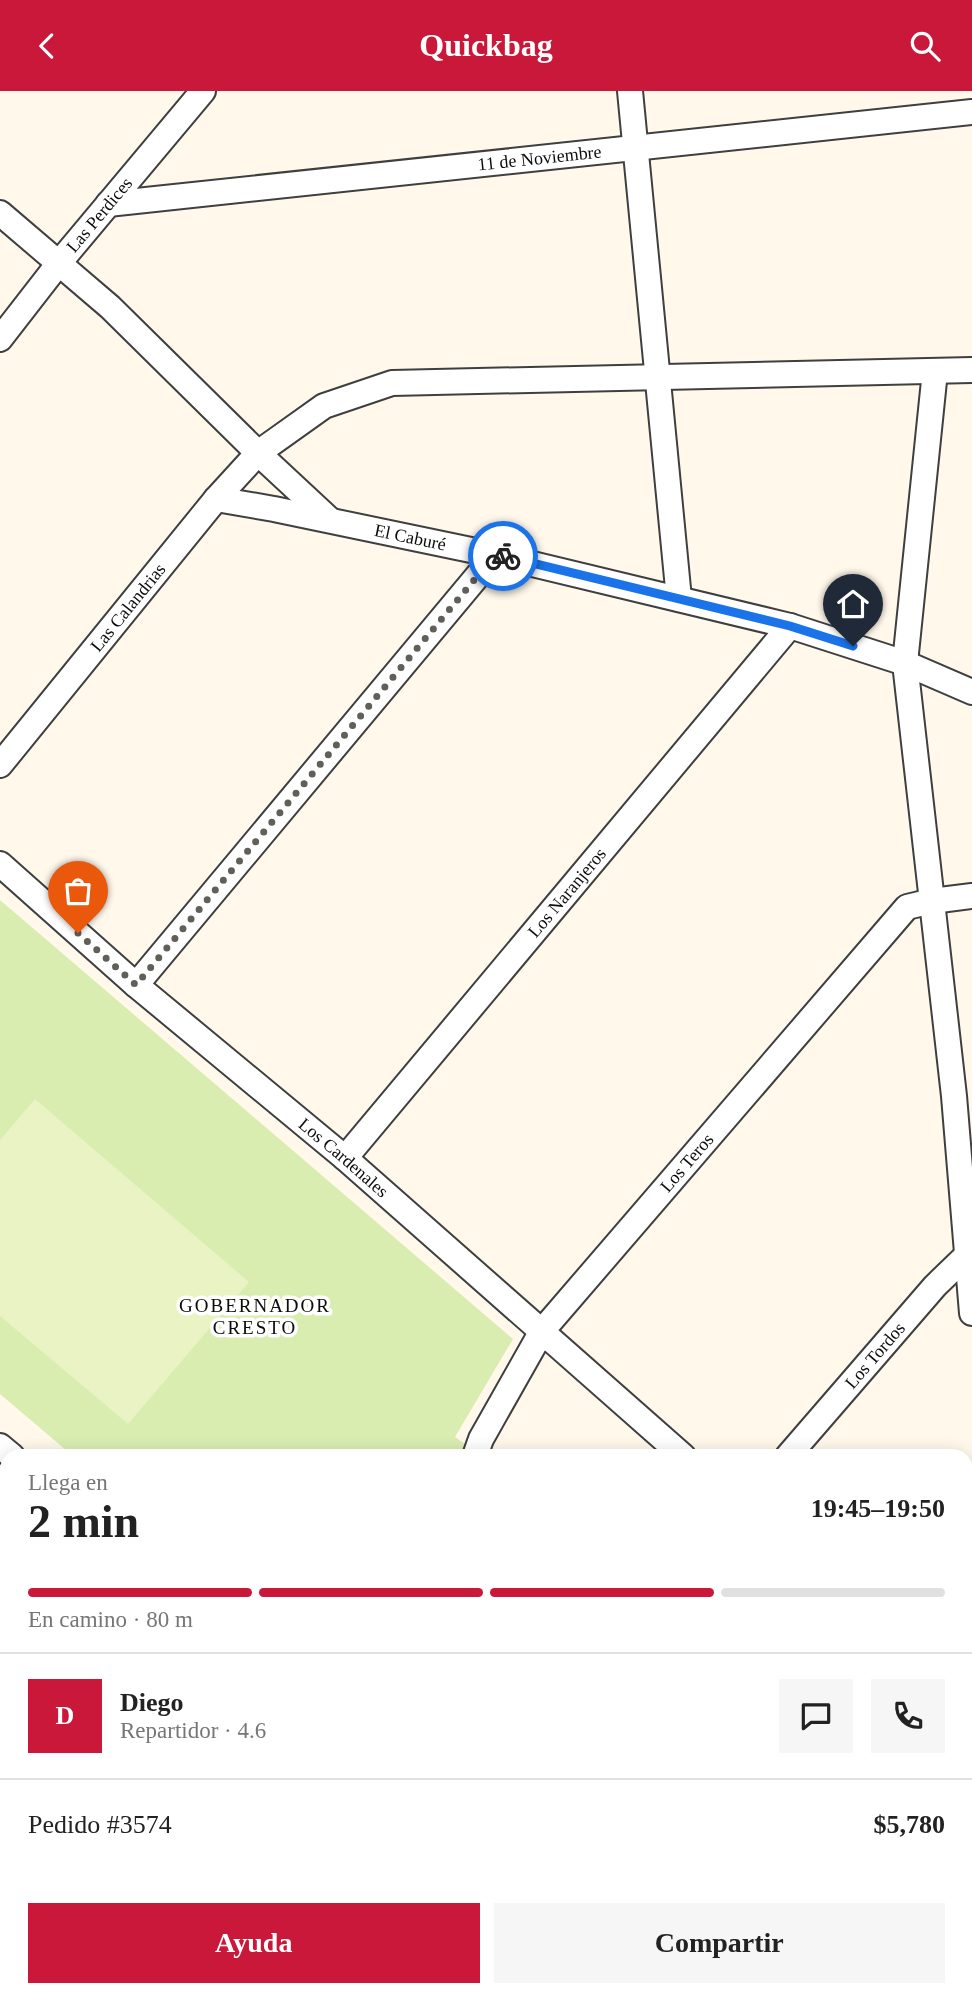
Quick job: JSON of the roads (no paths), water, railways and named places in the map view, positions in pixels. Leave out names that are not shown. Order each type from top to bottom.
[{"type":"street","name":"Las Perdices","points":[[0,339],[59,263],[203,91]]},
{"type":"street","points":[[630,91],[679,599]]},
{"type":"street","name":"11 de Noviembre","points":[[108,204],[972,112]]},
{"type":"street","points":[[0,213],[110,307],[258,453],[331,520]]},
{"type":"street","name":"Las Calandrias","points":[[0,765],[216,499],[258,453],[324,406],[392,383],[972,370]]},
{"type":"street","points":[[935,371],[905,663],[932,901],[963,1095],[966,1256],[972,1309]]},
{"type":"street","name":"El Caburé","points":[[216,499],[495,555],[790,626],[905,663],[972,692]]},
{"type":"street","points":[[136,985],[495,555]]},
{"type":"street","name":"Los Naranjeros","points":[[345,1158],[790,626]]},
{"type":"street","name":"Los Cardenales","points":[[0,864],[136,985],[345,1158],[675,1449]]},
{"type":"street","name":"Los Teros","points":[[477,1449],[542,1331],[907,907],[972,896]]},
{"type":"street","name":"Los Tordos","points":[[794,1449],[935,1286],[966,1256]]},
{"type":"district","name":"GOBERNADOR CRESTO","points":[[255,1316]]}]
